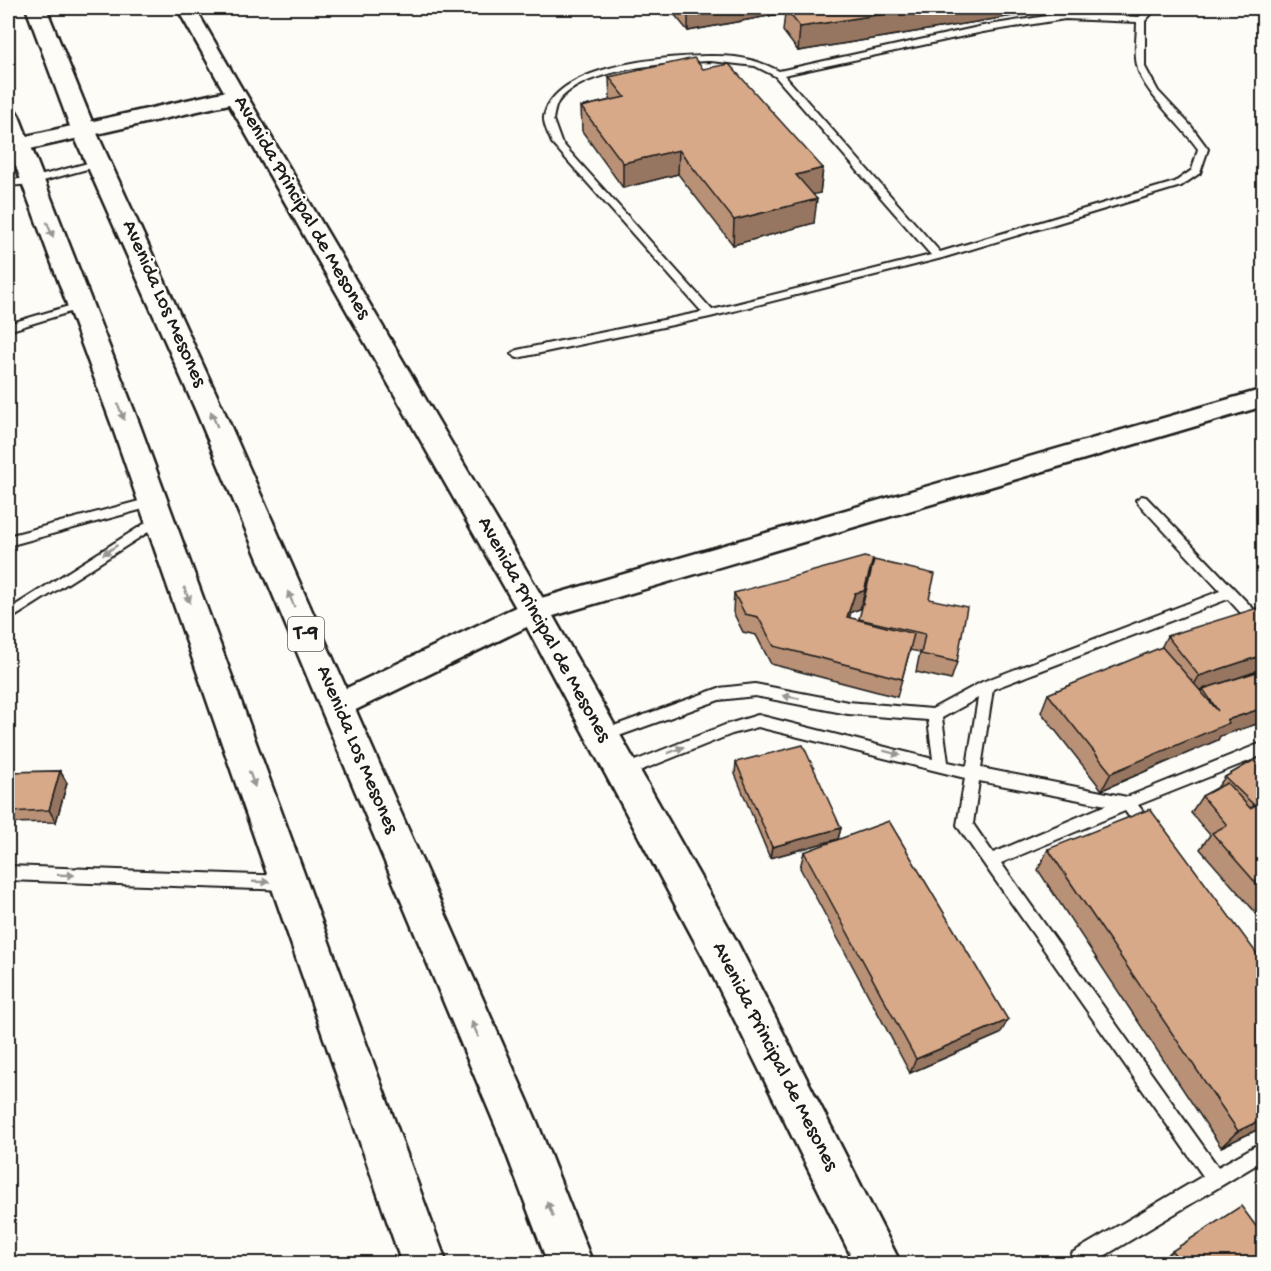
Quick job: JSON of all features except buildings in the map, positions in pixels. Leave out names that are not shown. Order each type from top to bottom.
[{"type":"main road","name":"Avenida Los Mesones","points":[[36,8],[84,129],[215,422],[522,1137],[571,1263]]},
{"type":"main road","points":[[236,96],[84,129],[11,136],[20,182],[79,306],[157,510],[425,1263]]},
{"type":"main road","name":"Avenida Principal de Mesones","points":[[236,96],[534,611],[723,955],[879,1263]]},
{"type":"street","name":"Avenida Principal de Mesones","points":[[186,8],[236,96]]},
{"type":"street","points":[[337,707],[534,611],[1263,398]]},
{"type":"lane","points":[[517,354],[710,314],[938,256],[1178,184],[1197,171],[1203,150],[1188,128],[1154,92],[1141,67],[1141,20],[1153,8]]},
{"type":"lane","points":[[778,74],[983,29],[1065,16],[1141,20]]},
{"type":"lane","points":[[710,314],[557,143],[548,120],[555,100],[575,84],[661,61],[698,58],[758,64],[778,74],[938,256]]},
{"type":"lane","points":[[20,182],[99,163]]},
{"type":"lane","points":[[8,328],[79,306]]},
{"type":"lane","points":[[1142,500],[1263,629]]},
{"type":"lane","points":[[8,541],[157,510]]},
{"type":"lane","points":[[8,616],[157,510]]},
{"type":"lane","points":[[602,736],[719,694],[755,690],[848,708],[934,714],[987,686],[1229,593]]},
{"type":"lane","points":[[987,686],[965,825],[1214,1177]]},
{"type":"lane","points":[[934,714],[942,767]]},
{"type":"lane","points":[[622,772],[730,729],[758,721],[942,767],[1127,803],[1157,838]]},
{"type":"lane","points":[[990,861],[1263,748]]},
{"type":"lane","points":[[8,873],[289,883]]},
{"type":"lane","points":[[1077,1263],[1214,1177],[1263,1150]]}]
